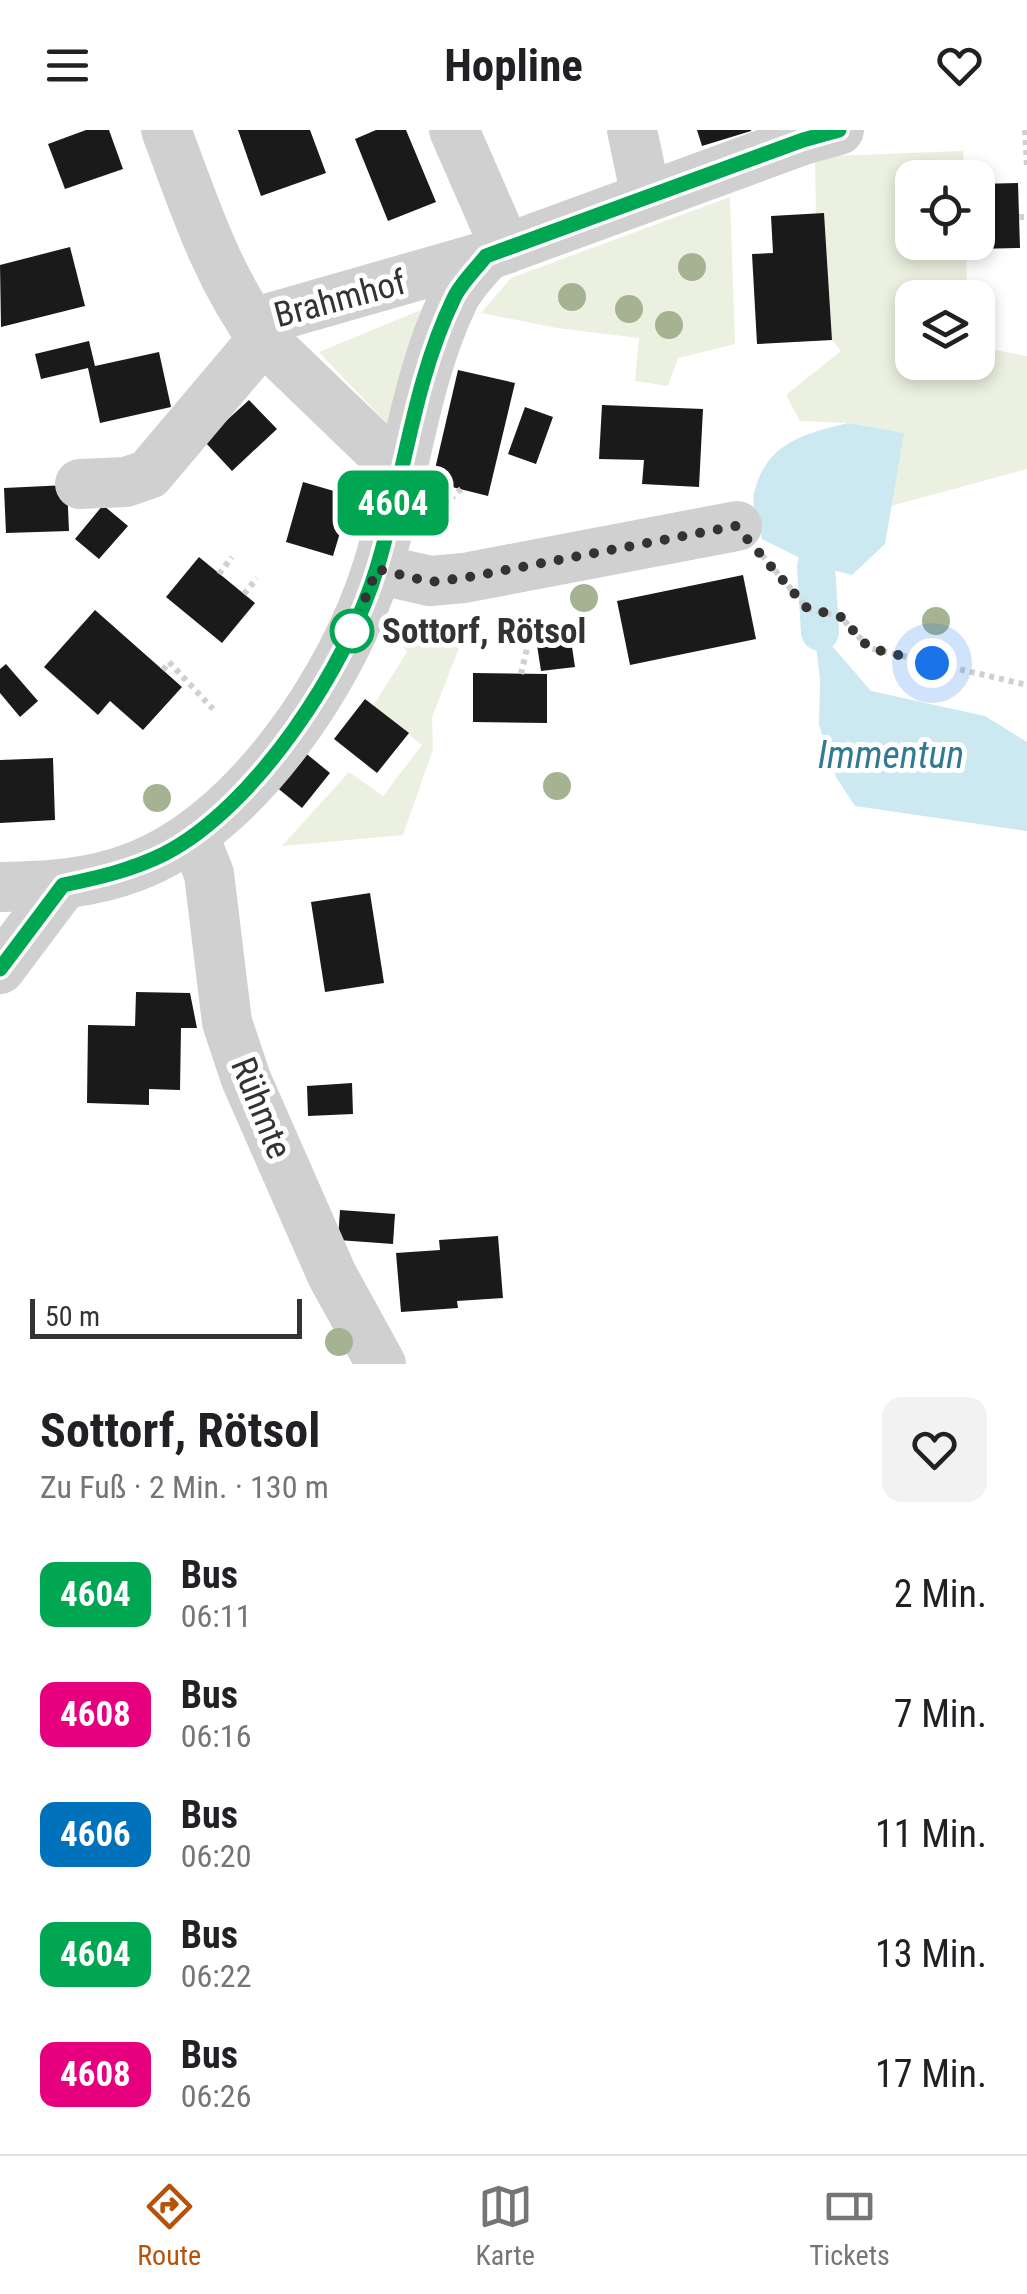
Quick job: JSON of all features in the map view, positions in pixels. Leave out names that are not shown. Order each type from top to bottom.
[{"type":"street","name":"Brahmhof","points":[[166,130],[217,266],[258,331],[400,472]]},
{"type":"street","points":[[0,887],[63,885],[134,867],[194,836],[249,786],[317,695],[352,631],[377,569],[427,372],[455,295],[496,253],[454,130]]},
{"type":"street","points":[[632,130],[646,197]]},
{"type":"street","name":"Brahmhof","points":[[258,331],[496,253],[839,130]]},
{"type":"street","points":[[80,484],[126,482],[149,474],[258,331]]},
{"type":"street","points":[[377,569],[430,582],[464,578],[736,526]]},
{"type":"street","name":"Rühmte","points":[[194,836],[210,874],[227,1022],[246,1078],[332,1275],[381,1364]]},
{"type":"street","points":[[0,969],[63,885]]},
{"type":"path","points":[[1025,130],[1027,166]]},
{"type":"path","points":[[736,526],[807,608],[841,617],[869,648],[1027,686]]},
{"type":"path","points":[[219,574],[232,556]]},
{"type":"path","points":[[244,594],[257,578]]},
{"type":"path","points":[[520,674],[529,640],[543,617]]},
{"type":"path","points":[[163,670],[170,662],[213,709]]},
{"type":"green space","points":[[963,151],[963,160],[895,160],[895,260],[966,260],[967,280],[895,280],[895,380],[995,380],[995,350],[1027,356],[1027,469],[891,506],[903,433],[848,423],[800,421],[786,395],[841,351],[832,340],[824,214],[816,214],[815,162],[833,156]]},
{"type":"green space","points":[[730,197],[735,344],[678,358],[668,386],[635,381],[639,338],[481,313],[511,278]]},
{"type":"green space","points":[[421,310],[392,429],[319,352]]},
{"type":"green space","points":[[420,616],[461,643],[432,717],[433,749],[403,835],[282,846],[349,772],[383,796],[422,745],[373,706],[407,652],[400,642]]},
{"type":"water","points":[[848,423],[904,433],[885,544],[852,575],[816,566],[762,539],[753,498],[760,476],[777,452],[802,437]]},
{"type":"water","name":"Immentun","points":[[820,632],[871,691],[985,716],[1027,742],[1027,831],[855,806],[836,777],[819,725],[820,680],[815,636]]},
{"type":"building","points":[[86,130],[109,130],[123,169],[65,189],[48,144]]},
{"type":"building","points":[[238,130],[310,130],[326,173],[261,196]]},
{"type":"building","points":[[376,130],[406,130],[436,202],[388,221],[355,139]]},
{"type":"building","points":[[697,130],[751,130],[751,131],[702,146]]},
{"type":"building","points":[[1018,183],[1020,248],[995,249],[995,184]]},
{"type":"building","points":[[824,213],[832,340],[757,344],[752,254],[773,253],[771,216]]},
{"type":"building","points":[[70,247],[85,306],[1,327],[0,265]]},
{"type":"building","points":[[89,341],[95,366],[159,352],[171,407],[100,423],[88,368],[41,379],[35,354]]},
{"type":"building","points":[[458,370],[515,383],[488,496],[432,482]]},
{"type":"building","points":[[249,400],[277,429],[232,471],[204,441]]},
{"type":"building","points":[[602,405],[703,409],[699,487],[642,484],[644,460],[599,459]]},
{"type":"building","points":[[525,407],[553,417],[536,464],[508,454]]},
{"type":"building","points":[[303,482],[351,496],[333,556],[286,542]]},
{"type":"building","points":[[67,485],[69,531],[6,533],[4,488]]},
{"type":"building","points":[[103,505],[128,526],[99,559],[75,539]]},
{"type":"building","points":[[199,557],[255,603],[222,643],[166,597]]},
{"type":"building","points":[[743,575],[756,639],[630,665],[617,601]]},
{"type":"building","points":[[95,610],[182,687],[143,730],[110,701],[98,715],[44,667]]},
{"type":"building","points":[[569,627],[575,667],[541,671],[535,632]]},
{"type":"building","points":[[6,664],[38,701],[20,717],[0,693],[0,669]]},
{"type":"building","points":[[473,673],[547,674],[547,723],[473,722]]},
{"type":"building","points":[[365,699],[409,733],[377,773],[334,739]]},
{"type":"building","points":[[303,751],[330,773],[302,808],[275,786]]},
{"type":"building","points":[[53,758],[55,820],[0,823],[0,760]]},
{"type":"building","points":[[370,893],[384,983],[325,992],[311,902]]},
{"type":"building","points":[[136,992],[190,993],[197,1028],[181,1028],[180,1090],[149,1089],[149,1105],[87,1103],[88,1025],[135,1026]]},
{"type":"building","points":[[352,1083],[353,1114],[308,1116],[307,1086]]},
{"type":"building","points":[[340,1210],[395,1214],[393,1244],[338,1240]]},
{"type":"building","points":[[498,1236],[503,1298],[457,1301],[458,1308],[401,1312],[396,1253],[440,1250],[439,1240]]},
{"type":"waterway","points":[[816,566],[820,632]]},
{"type":"bus line","name":"4604","points":[[0,969],[63,885],[99,878],[165,854],[225,810],[272,759],[317,695],[352,631],[377,569],[427,372],[455,295],[486,256],[839,130]]},
{"type":"place","name":"Sottorf, Rötsol","points":[[352,631]]},
{"type":"route","points":[[352,631],[377,569],[430,582],[464,578],[736,526],[807,608],[841,617],[869,648],[932,663]]}]
